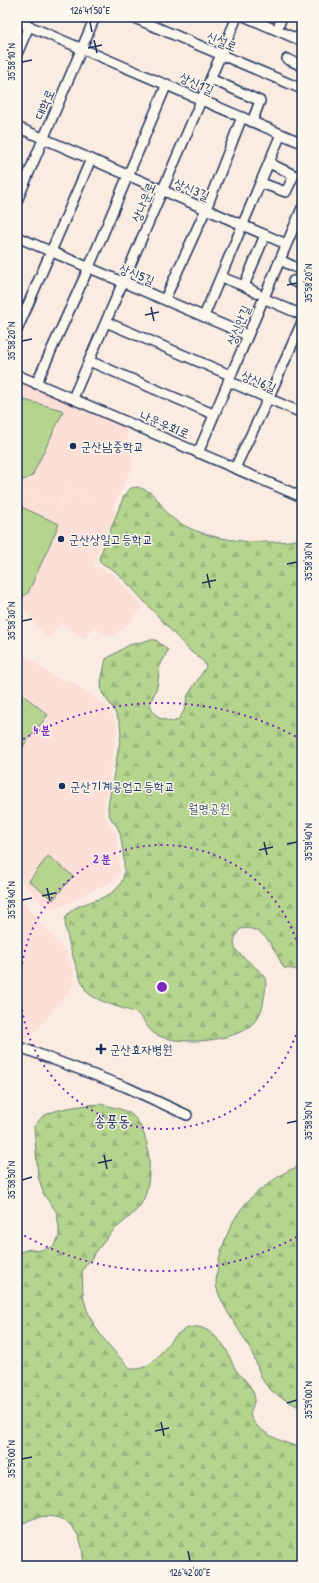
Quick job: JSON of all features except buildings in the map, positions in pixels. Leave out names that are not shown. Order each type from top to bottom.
[{"type":"street","name":"대학로","points":[[17,201],[94,17]]},
{"type":"street","name":"신설로","points":[[132,17],[302,88]]},
{"type":"street","name":"상나운로","points":[[73,398],[237,17]]},
{"type":"street","points":[[246,17],[302,41]]},
{"type":"street","points":[[277,30],[282,17]]},
{"type":"street","name":"상신1길","points":[[17,21],[302,143]]},
{"type":"street","points":[[17,54],[29,26]]},
{"type":"street","points":[[287,59],[302,66]]},
{"type":"street","points":[[210,79],[260,101],[252,122]]},
{"type":"street","points":[[36,384],[89,267],[167,84]]},
{"type":"street","points":[[165,299],[206,209],[242,117]]},
{"type":"street","name":"상신3길","points":[[17,127],[286,244]]},
{"type":"street","points":[[204,316],[282,134]]},
{"type":"street","points":[[17,330],[91,159]]},
{"type":"street","points":[[261,183],[286,192],[294,175],[269,163]]},
{"type":"street","name":"상신안길","points":[[198,452],[248,335],[260,296],[280,260],[286,244],[300,221],[302,208]]},
{"type":"street","points":[[244,286],[265,235]]},
{"type":"street","name":"상신5길","points":[[17,237],[248,335]]},
{"type":"street","points":[[280,260],[302,270]]},
{"type":"street","points":[[221,278],[244,286],[260,296],[302,315]]},
{"type":"street","name":"상신6길","points":[[106,322],[229,378],[268,399],[302,413]]},
{"type":"street","points":[[235,468],[268,399],[302,322]]},
{"type":"street","points":[[89,361],[213,414]]},
{"type":"street","name":"나운우회로","points":[[17,375],[302,497]]},
{"type":"street","points":[[17,1046],[126,1087],[187,1116]]},
{"type":"shaded area","points":[[19,380],[123,425],[126,429],[133,466],[112,509],[116,512],[92,565],[115,575],[143,607],[122,630],[111,636],[94,627],[84,639],[62,623],[48,638],[22,608],[17,612],[17,488],[60,506],[68,489],[111,508],[68,488],[59,505],[17,487],[17,381]]},
{"type":"shaded area","name":"군산기계공업고등학교","points":[[17,649],[56,678],[75,683],[106,706],[115,720],[117,727],[103,814],[116,833],[120,869],[118,875],[109,884],[96,888],[67,904],[56,907],[46,907],[43,905],[17,876]]},
{"type":"shaded area","points":[[17,894],[65,951],[74,971],[73,984],[68,993],[30,1038],[17,1033]]},
{"type":"green space","points":[[17,398],[62,410],[63,412],[32,476],[21,481],[17,479]]},
{"type":"green space","name":"월명공원","points":[[137,487],[151,493],[156,497],[165,511],[175,520],[203,533],[219,538],[254,542],[302,539],[302,970],[284,968],[272,946],[262,934],[256,930],[240,929],[234,944],[236,950],[260,971],[265,978],[266,988],[262,1009],[253,1023],[245,1029],[221,1038],[207,1040],[179,1040],[157,1035],[137,1013],[96,999],[87,992],[84,987],[73,958],[67,936],[65,920],[68,914],[81,905],[99,899],[116,890],[121,883],[124,873],[120,833],[108,811],[121,735],[120,723],[113,708],[102,693],[101,682],[106,659],[129,645],[149,640],[156,640],[168,650],[160,666],[157,687],[150,704],[153,712],[159,718],[172,722],[178,720],[184,711],[188,695],[206,667],[204,662],[189,650],[115,571],[100,562],[99,558],[124,496],[131,488]]},
{"type":"green space","points":[[17,505],[59,524],[28,593],[17,601]]},
{"type":"green space","points":[[17,690],[48,715],[17,754]]},
{"type":"green space","points":[[48,856],[73,876],[53,900],[29,881]]},
{"type":"green space","points":[[101,1104],[126,1111],[139,1123],[144,1133],[147,1145],[149,1172],[148,1184],[141,1204],[135,1212],[108,1236],[82,1272],[83,1296],[88,1313],[92,1322],[104,1339],[131,1369],[141,1368],[149,1364],[176,1335],[184,1330],[194,1327],[204,1328],[213,1334],[221,1343],[227,1351],[236,1370],[253,1391],[254,1400],[250,1415],[255,1424],[278,1440],[302,1447],[302,1566],[83,1566],[83,1551],[79,1538],[73,1528],[65,1521],[55,1517],[43,1516],[17,1527],[17,1253],[30,1249],[37,1251],[53,1247],[59,1237],[59,1226],[56,1211],[44,1195],[38,1176],[34,1127],[42,1117],[54,1111]]},
{"type":"green space","points":[[302,1166],[302,1409],[283,1399],[271,1390],[264,1382],[248,1345],[224,1306],[217,1289],[216,1277],[224,1243],[239,1212],[254,1195],[272,1181],[286,1172]]},
{"type":"place","name":"군산남중학교","points":[[73,446]]},
{"type":"place","name":"군산상일고등학교","points":[[61,539]]},
{"type":"place","name":"군산기계공업고등학교","points":[[62,786]]},
{"type":"place","name":"군산효자병원","points":[[101,1049]]},
{"type":"district","name":"송풍동","points":[[112,1120]]}]
